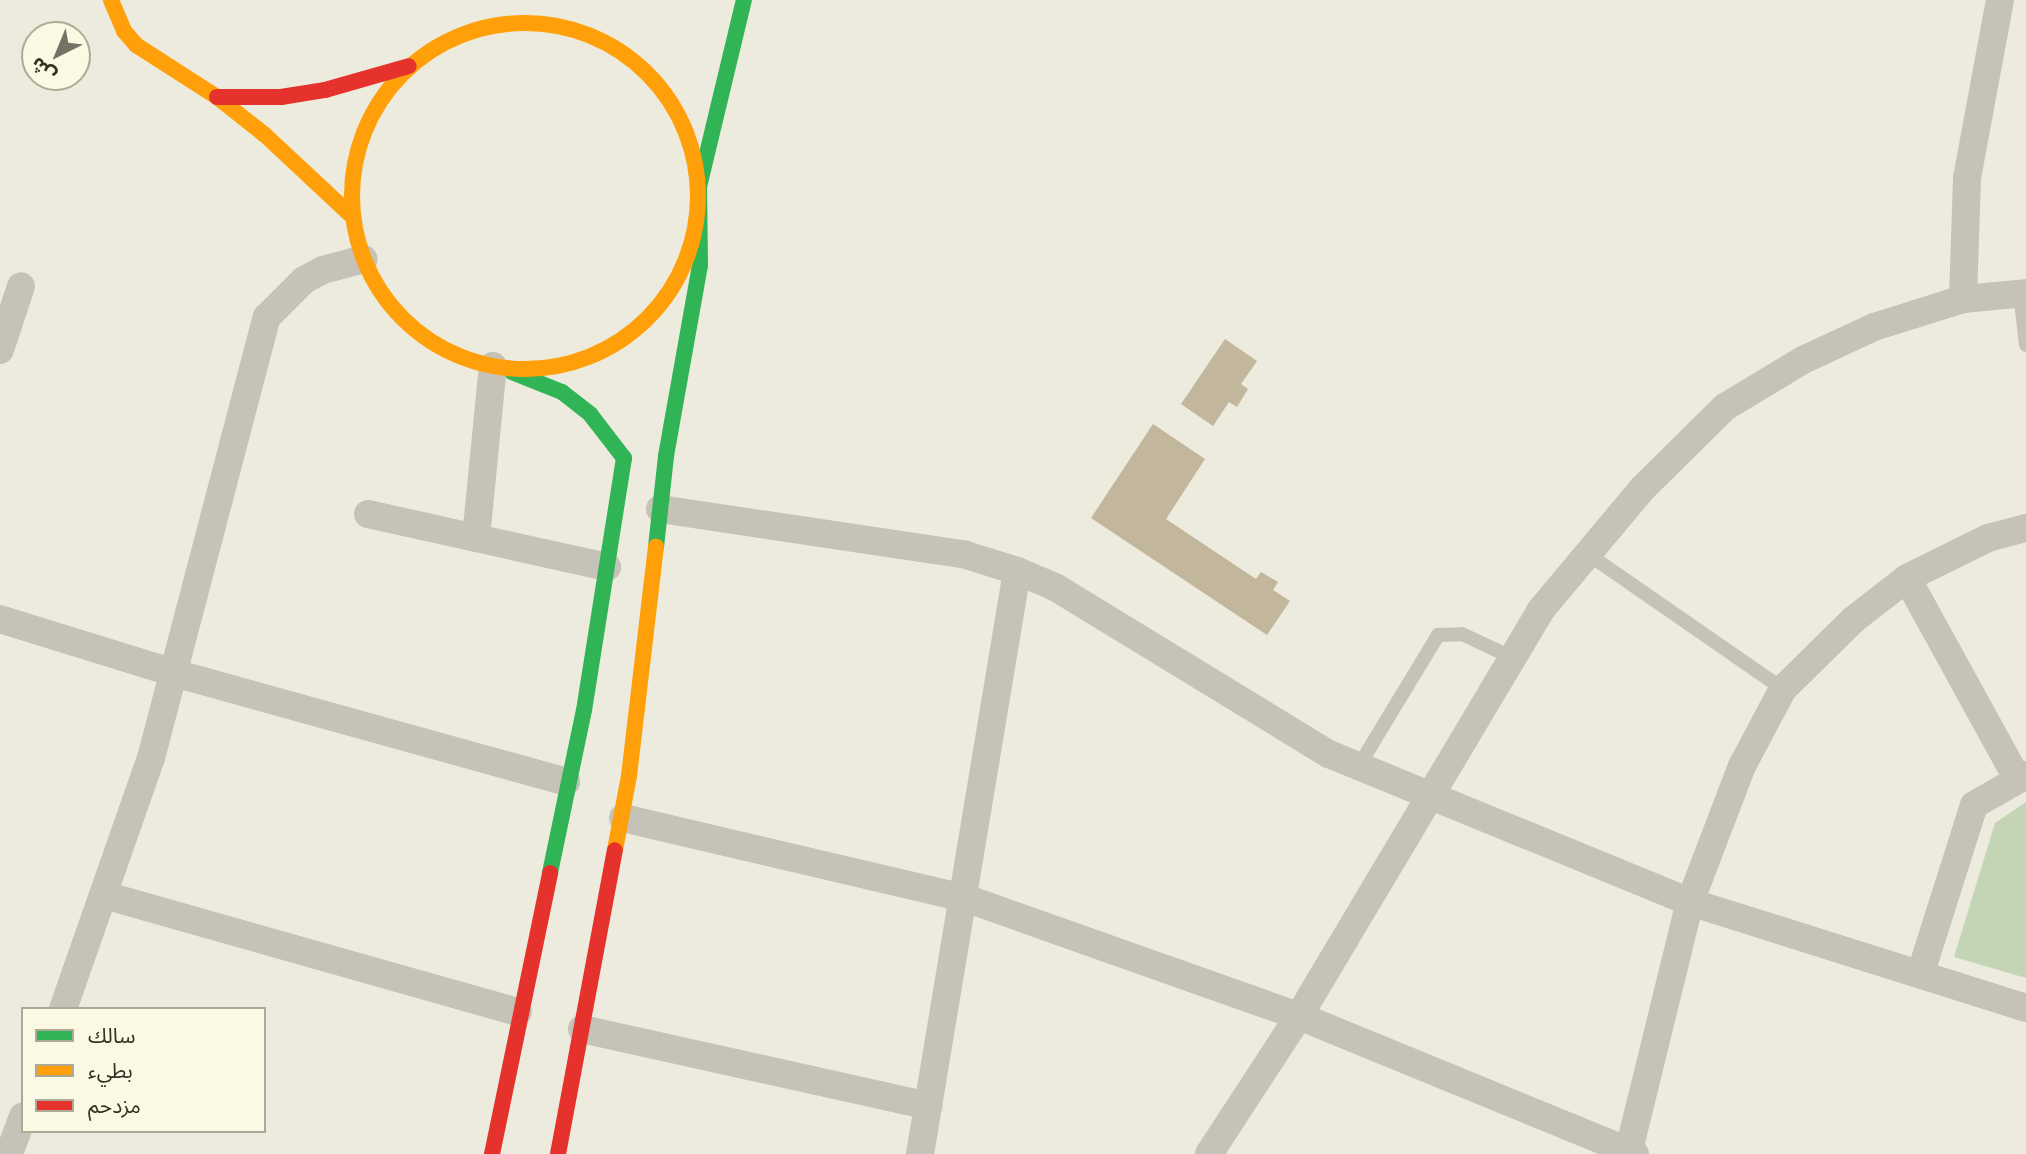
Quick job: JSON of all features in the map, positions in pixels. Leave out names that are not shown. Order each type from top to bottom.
[{"type":"street","points":[[111,0],[124,31],[136,46],[217,97],[353,217]]},
{"type":"street","points":[[493,366],[545,368],[596,355],[640,327],[674,287],[694,239],[699,187],[744,0]]},
{"type":"street","points":[[1963,299],[1967,178],[2000,0]]},
{"type":"street","points":[[444,42],[460,21]]},
{"type":"street","points":[[492,1154],[518,1012],[566,782],[584,710],[624,458],[590,414],[562,392],[452,353],[415,329],[385,298],[364,260],[353,217],[353,176],[363,134],[382,97],[410,66],[444,42],[490,25],[540,23],[588,34],[631,58],[666,94],[683,127],[699,187],[700,264],[660,509],[622,818],[558,1154]]},
{"type":"street","points":[[217,97],[281,97],[325,90],[410,66]]},
{"type":"street","points":[[64,1007],[151,758],[267,317],[304,280],[323,270],[364,260]]},
{"type":"street","points":[[0,350],[21,286]]},
{"type":"street","points":[[1209,1154],[1299,1016],[1540,611],[1585,552],[1684,445],[1725,407],[1763,381],[1874,327],[1963,299],[2023,293]]},
{"type":"street","points":[[476,538],[493,366]]},
{"type":"street","points":[[660,509],[966,555],[1017,571],[1091,608],[1309,744],[1690,902],[1921,972],[2026,1008]]},
{"type":"street","points":[[369,514],[607,567]]},
{"type":"street","points":[[622,818],[965,898],[1299,1016],[1631,1153],[1690,902],[1742,766],[1783,689],[1853,620],[1907,578],[1988,538],[2026,528]]},
{"type":"street","points":[[920,1154],[965,898],[1017,571]]},
{"type":"street","points":[[1907,578],[2022,778],[1974,805],[1921,972]]},
{"type":"street","points":[[0,619],[174,673],[566,782]]},
{"type":"street","points":[[104,895],[518,1012]]},
{"type":"street","points":[[582,1029],[929,1106]]},
{"type":"street","points":[[9,1154],[21,1121]]},
{"type":"lane","points":[[2023,293],[2026,345]]},
{"type":"lane","points":[[1585,552],[1783,689]]},
{"type":"lane","points":[[1360,764],[1438,635],[1462,634],[1513,658]]},
{"type":"green space","points":[[2026,802],[2026,978],[1954,957],[1995,823]]},
{"type":"building","points":[[1225,339],[1257,361],[1241,384],[1248,389],[1237,407],[1229,402],[1213,426],[1181,404]]},
{"type":"building","points":[[1153,424],[1205,459],[1166,519],[1256,579],[1261,572],[1278,582],[1273,590],[1290,601],[1267,635],[1091,518]]},
{"type":"traffic: fast","points":[[656,547],[666,456],[700,265],[699,187],[744,0]]},
{"type":"traffic: fast","points":[[512,372],[562,392],[590,414],[624,458],[584,710],[550,873]]},
{"type":"traffic: slow","points":[[111,0],[124,31],[136,45],[217,97],[265,135],[353,217]]},
{"type":"traffic: slow","points":[[525,23],[559,27],[591,37],[621,53],[647,74],[668,100],[684,130],[694,162],[698,196],[694,230],[684,262],[668,292],[647,318],[621,339],[591,355],[559,365],[525,369],[491,365],[459,355],[429,339],[403,318],[382,292],[366,262],[356,230],[352,196],[356,162],[366,130],[382,100],[403,74],[429,53],[459,37],[491,27],[525,23]]},
{"type":"traffic: slow","points":[[615,850],[629,776],[656,547]]},
{"type":"traffic: jam","points":[[217,97],[281,97],[325,90],[409,66]]},
{"type":"traffic: jam","points":[[558,1154],[615,850]]},
{"type":"traffic: jam","points":[[492,1154],[550,873]]}]
